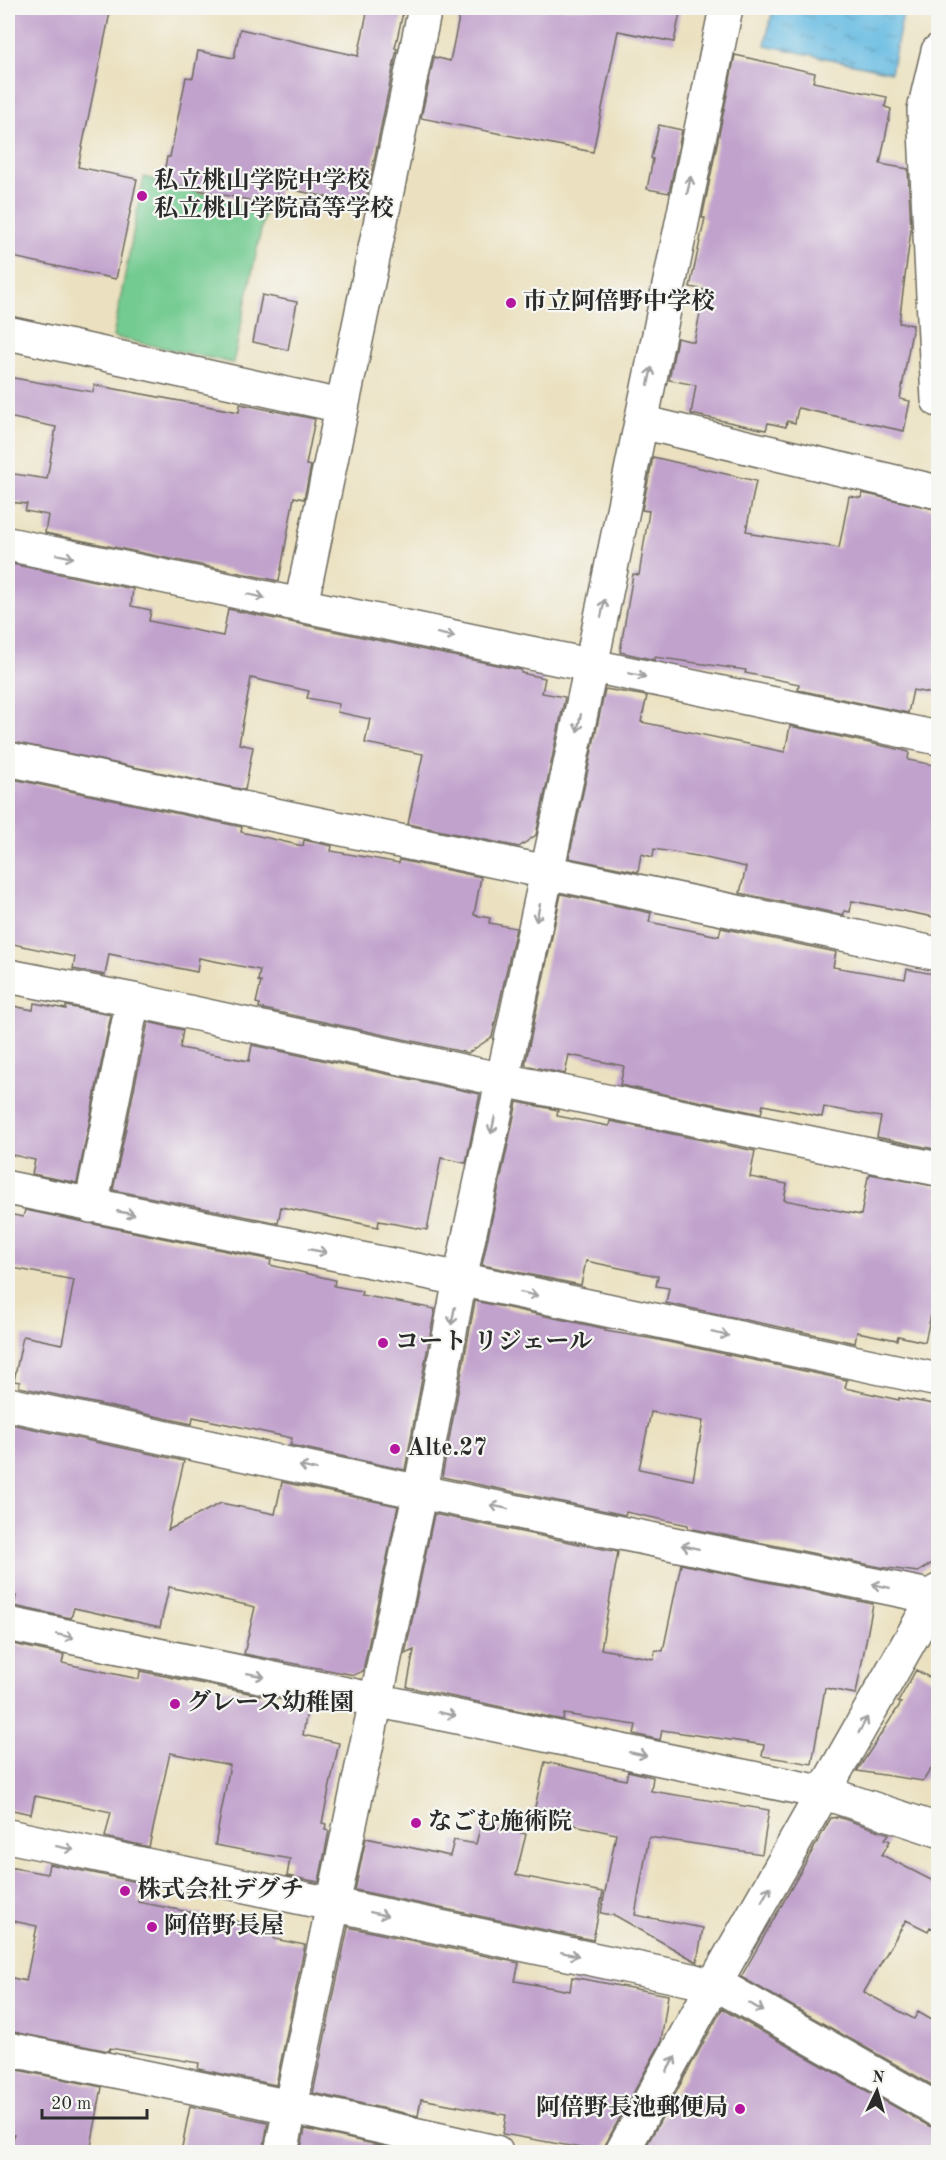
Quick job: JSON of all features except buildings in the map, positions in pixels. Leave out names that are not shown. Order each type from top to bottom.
[{"type":"street","points":[[301,605],[425,8]]},
{"type":"street","points":[[281,2152],[420,1491],[460,1280],[591,666],[726,8]]},
{"type":"street","points":[[939,51],[924,110],[939,400]]},
{"type":"street","points":[[8,333],[341,406]]},
{"type":"street","points":[[640,422],[939,492]]},
{"type":"street","points":[[8,544],[939,738]]},
{"type":"street","points":[[8,759],[939,954]]},
{"type":"street","points":[[8,976],[133,1000],[503,1080],[939,1169]]},
{"type":"street","points":[[91,1206],[133,1000]]},
{"type":"street","points":[[8,1188],[939,1380]]},
{"type":"street","points":[[8,1404],[420,1491],[937,1596],[713,1986],[622,2152]]},
{"type":"street","points":[[8,1624],[825,1793],[939,1830]]},
{"type":"street","points":[[8,1836],[692,1980],[727,1990],[939,2110]]},
{"type":"street","points":[[8,2049],[496,2152]]},
{"type":"green space","points":[[144,177],[265,211],[233,363],[113,337]]},
{"type":"water","points":[[773,8],[873,8],[903,14],[891,72],[765,45]]},
{"type":"place","name":"私立桃山学院中学校 私立桃山学院高等学校","points":[[142,196]]},
{"type":"place","name":"市立阿倍野中学校","points":[[511,303]]},
{"type":"place","name":"コート リジェール","points":[[383,1343]]},
{"type":"place","name":"Alte.27","points":[[395,1449]]},
{"type":"place","name":"グレース幼稚園","points":[[175,1704]]},
{"type":"place","name":"なごむ施術院","points":[[416,1823]]},
{"type":"place","name":"株式会社デグチ","points":[[125,1891]]},
{"type":"place","name":"阿倍野長屋","points":[[152,1927]]},
{"type":"place","name":"阿倍野長池郵便局","points":[[740,2109]]}]
